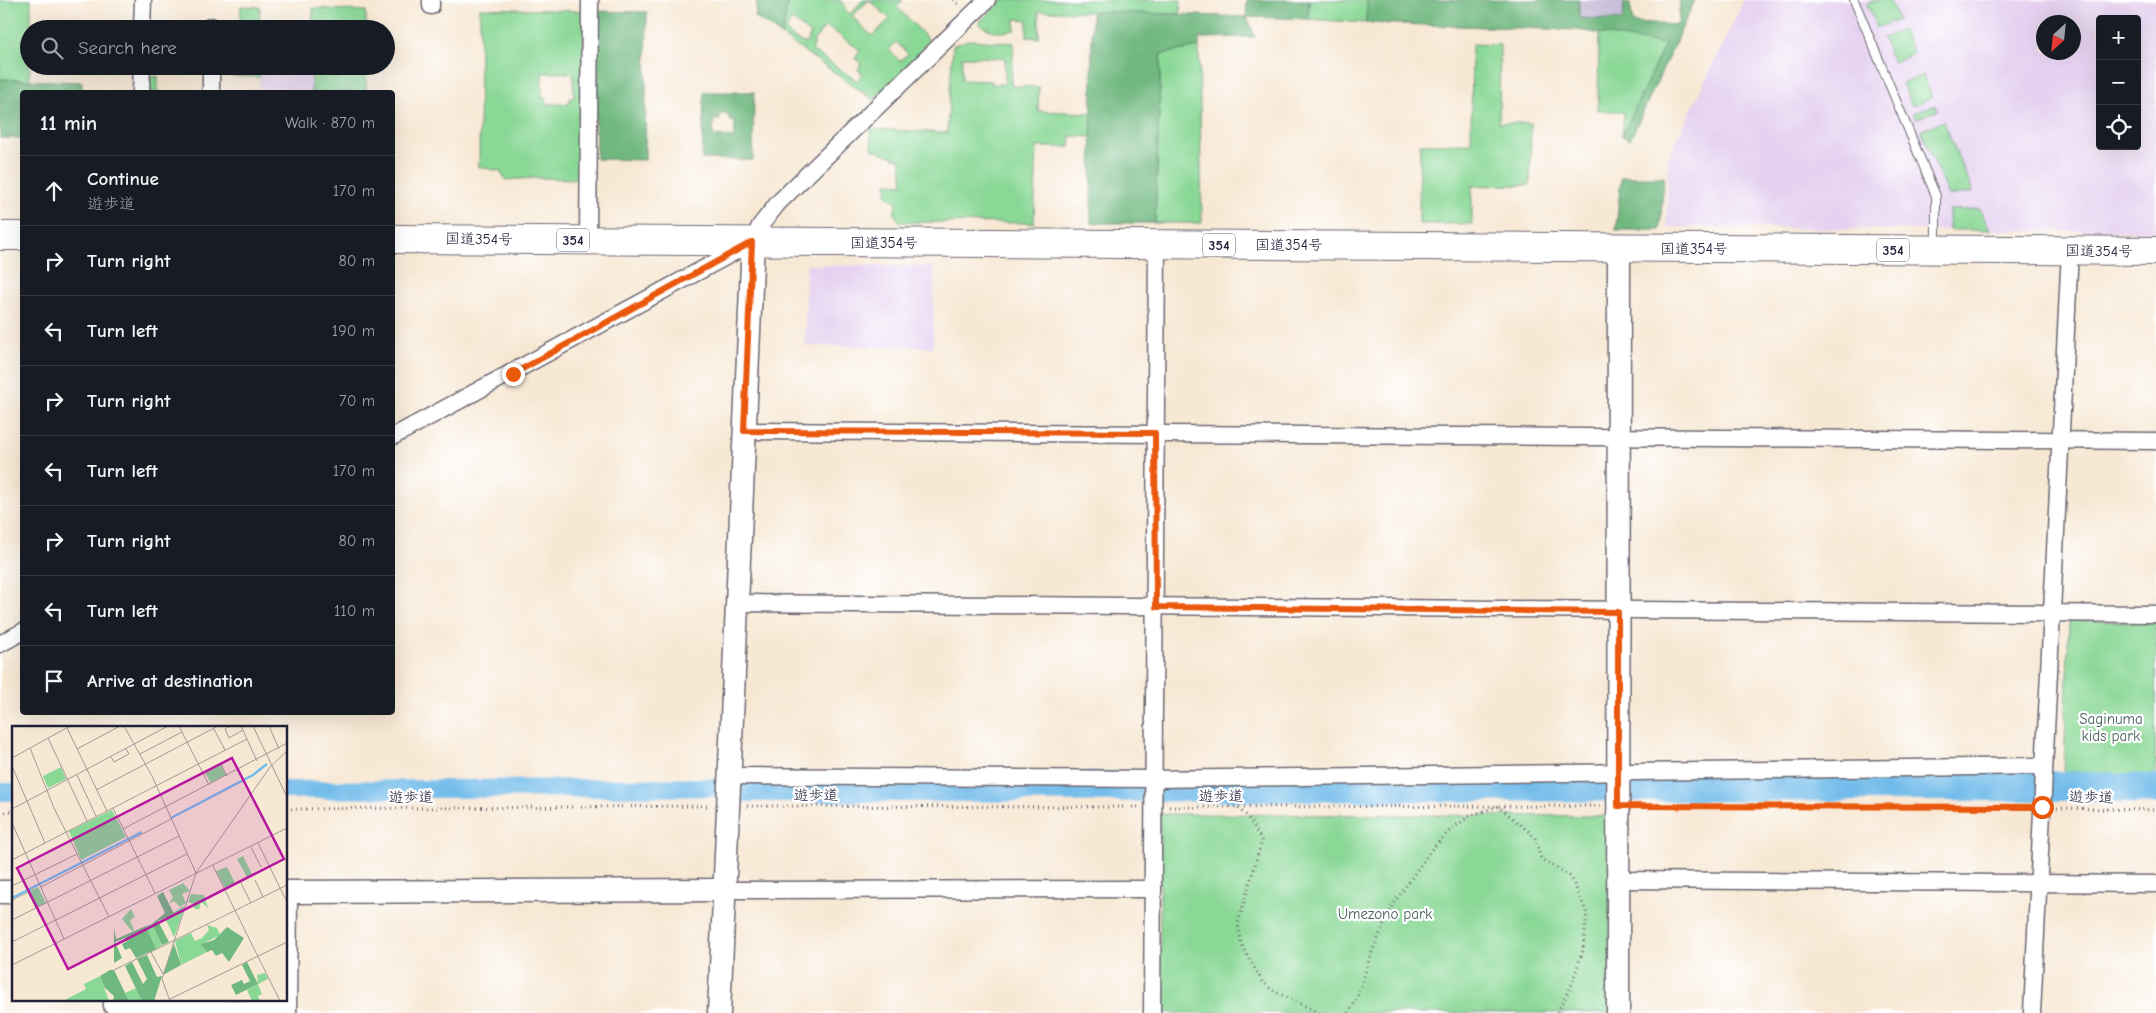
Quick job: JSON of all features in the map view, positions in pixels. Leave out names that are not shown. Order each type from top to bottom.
[{"type":"highway","points":[[0,236],[20,236]]},
{"type":"highway","name":"国道354号","points":[[395,239],[2156,251]]},
{"type":"street","points":[[142,20],[143,0]]},
{"type":"street","points":[[588,240],[590,0]]},
{"type":"street","points":[[719,1013],[752,242],[760,226],[778,203],[987,0]]},
{"type":"street","points":[[141,90],[142,75]]},
{"type":"street","points":[[211,75],[211,90]]},
{"type":"street","points":[[395,435],[752,242]]},
{"type":"street","points":[[1152,1013],[1157,244]]},
{"type":"street","points":[[1618,1013],[1619,248]]},
{"type":"street","points":[[2032,1013],[2070,250]]},
{"type":"street","points":[[744,431],[2156,441]]},
{"type":"street","points":[[737,604],[1618,612],[2156,614]]},
{"type":"street","points":[[0,644],[20,633]]},
{"type":"street","points":[[729,789],[1155,779],[2044,766]]},
{"type":"street","points":[[1619,880],[2156,884]]},
{"type":"street","points":[[112,1000],[112,1006],[288,1011],[288,892],[1153,889]]},
{"type":"lane","points":[[1854,0],[1936,196],[1936,250]]},
{"type":"path","name":"遊歩道","points":[[288,809],[729,789],[1154,807],[2042,807],[2156,810]]},
{"type":"path","points":[[1348,1013],[1356,1001],[1371,954],[1392,906],[1431,850],[1450,830],[1470,816],[1498,806],[1535,837],[1541,859],[1571,877],[1587,913],[1583,950],[1572,984],[1557,1013]]},
{"type":"path","points":[[1238,807],[1252,823],[1262,841],[1238,923],[1241,944],[1256,973],[1272,990],[1320,1013]]},
{"type":"shaded area","points":[[1579,0],[1624,0],[1624,20],[1579,18]]},
{"type":"shaded area","points":[[1744,0],[2156,0],[2156,232],[1667,227],[1668,158]]},
{"type":"shaded area","points":[[259,75],[312,75],[311,90],[260,90]]},
{"type":"shaded area","points":[[806,265],[934,266],[933,347],[805,346]]},
{"type":"green space","points":[[0,0],[31,0],[31,20],[20,20],[20,75],[30,75],[30,81],[0,79]]},
{"type":"green space","points":[[757,0],[788,0],[782,36],[755,17]]},
{"type":"green space","points":[[788,0],[840,0],[845,7],[844,9],[850,14],[863,0],[869,0],[903,0],[897,7],[932,43],[874,100],[782,36]],"holes":[[[869,0],[890,19],[872,36],[852,16]],[[792,20],[811,34],[806,43],[803,43],[791,36],[786,29]],[[826,26],[860,50],[855,59],[861,63],[858,70],[863,73],[857,81],[812,50],[815,43],[813,41]],[[896,42],[908,54],[900,61],[889,50]]]},
{"type":"green space","points":[[1003,0],[1181,0],[1180,14],[1039,11],[1039,38],[1027,37],[1027,20],[1015,19],[1015,30],[1004,32],[991,30],[978,23]]},
{"type":"green space","points":[[1247,0],[1309,0],[1308,19],[1247,17],[1255,37],[1199,38],[1199,47],[1161,54],[1155,223],[1091,223],[1092,11],[1246,17]]},
{"type":"green space","points":[[1309,0],[1367,0],[1366,23],[1308,19]]},
{"type":"green space","points":[[1367,0],[1579,0],[1579,18],[1623,20],[1624,3],[1630,4],[1633,23],[1678,25],[1680,0],[1695,0],[1630,140],[1622,136],[1665,44],[1578,30],[1366,23]]},
{"type":"green space","points":[[1876,0],[1890,0],[1898,19],[1877,28],[1867,4]]},
{"type":"green space","points":[[241,6],[260,7],[259,20],[240,20]]},
{"type":"green space","points":[[313,8],[366,11],[366,20],[312,20]]},
{"type":"green space","points":[[480,8],[584,11],[582,179],[533,178],[506,180],[500,171],[479,167]],"holes":[[[542,73],[573,73],[574,98],[570,98],[570,104],[546,104],[546,98],[542,98]]]},
{"type":"green space","points":[[595,11],[647,12],[645,160],[596,159]]},
{"type":"green space","points":[[1903,30],[1914,54],[1893,62],[1883,38]]},
{"type":"green space","points":[[1599,33],[1665,44],[1622,136],[1624,112],[1598,110]]},
{"type":"green space","points":[[968,40],[1014,43],[1011,86],[1039,87],[1038,111],[1092,113],[1092,137],[1071,136],[1070,147],[1037,147],[1034,223],[900,222],[894,214],[897,203],[886,194],[887,183],[903,184],[901,160],[872,149],[870,129],[947,133],[953,45]],"holes":[[[962,57],[1005,58],[1005,84],[992,84],[992,81],[962,80]]]},
{"type":"green space","points":[[1472,44],[1500,45],[1499,123],[1531,123],[1530,185],[1472,186],[1472,224],[1419,224],[1420,144],[1471,143]]},
{"type":"green space","points":[[1199,47],[1202,223],[1155,223],[1161,54]]},
{"type":"green space","points":[[260,75],[260,77],[219,76]]},
{"type":"green space","points":[[312,75],[366,75],[366,90],[311,90]]},
{"type":"green space","points":[[1923,75],[1932,97],[1912,106],[1902,84]]},
{"type":"green space","points":[[158,76],[158,90],[149,90],[150,77]]},
{"type":"green space","points":[[0,79],[82,82],[82,90],[20,90],[20,138],[0,138]]},
{"type":"green space","points":[[704,92],[754,92],[753,160],[702,159]],"holes":[[[720,114],[729,114],[729,121],[735,121],[734,138],[713,136],[714,118],[719,121]]]},
{"type":"green space","points":[[1935,105],[1938,110],[1916,119],[1913,113]]},
{"type":"green space","points":[[1943,121],[1973,192],[1948,196],[1921,130]]},
{"type":"green space","points":[[1621,177],[1664,177],[1660,230],[1616,230]]},
{"type":"green space","points":[[1980,209],[1990,230],[1949,230],[1949,210]]},
{"type":"green space","name":"Saginuma kids park","points":[[2069,620],[2156,623],[2155,775],[2064,772]]},
{"type":"green space","name":"Umezono park","points":[[1160,814],[1610,816],[1610,1013],[1160,1013]]},
{"type":"waterway","points":[[743,787],[2062,786],[2156,789]]},
{"type":"waterway","points":[[288,790],[743,787]]},
{"type":"waterway","points":[[0,792],[12,792]]},
{"type":"route","points":[[513,374],[752,242],[744,431],[1155,433],[1156,607],[1618,612],[1618,806],[2042,807]]}]
